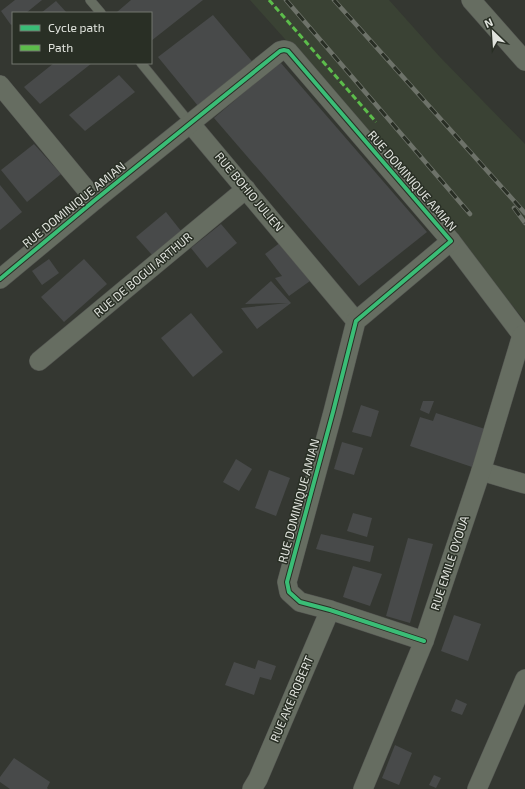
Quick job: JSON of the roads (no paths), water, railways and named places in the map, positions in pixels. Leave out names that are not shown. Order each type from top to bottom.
[{"type":"street","points":[[471,0],[525,61]]},
{"type":"street","name":"RUE DOMINIQUE AMIAN","points":[[0,279],[95,200],[280,51],[288,51],[451,241],[356,321],[327,435],[286,582],[289,592],[300,602],[330,610],[424,641]]},
{"type":"street","points":[[0,85],[95,200]]},
{"type":"street","name":"RUE BOHIO JULIEN","points":[[190,123],[356,321]]},
{"type":"street","name":"RUE DE BOGUI ARTHUR","points":[[39,361],[246,189]]},
{"type":"street","points":[[451,241],[524,336]]},
{"type":"street","name":"RUE EMILE OYOUA","points":[[363,789],[424,641],[524,336]]},
{"type":"street","points":[[480,471],[525,484]]},
{"type":"street","name":"RUE AKE ROBERT","points":[[252,789],[261,772],[330,610]]},
{"type":"street","points":[[477,789],[525,679]]},
{"type":"lane","points":[[90,0],[100,12]]},
{"type":"lane","name":"RUE BOHIO JULIEN","points":[[142,64],[190,123]]},
{"type":"railway","points":[[286,0],[470,214]]},
{"type":"railway","points":[[334,0],[525,213]]},
{"type":"railway","points":[[514,208],[525,223]]}]
